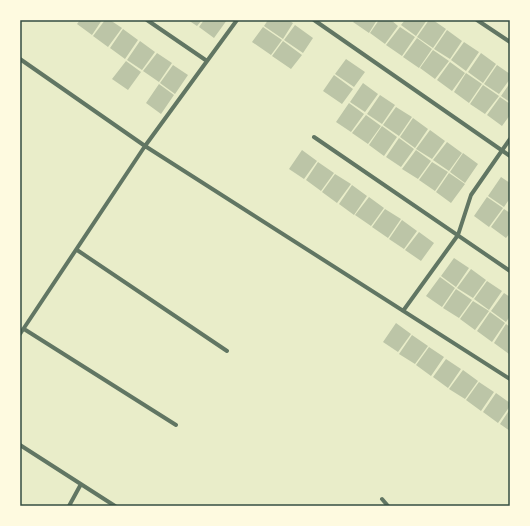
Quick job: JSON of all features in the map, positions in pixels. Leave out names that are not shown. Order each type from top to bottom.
[{"type":"street","points":[[147,20],[207,61]]},
{"type":"street","points":[[20,334],[145,146],[237,20]]},
{"type":"street","points":[[314,20],[510,156]]},
{"type":"street","points":[[477,20],[510,42]]},
{"type":"street","points":[[20,59],[145,146],[510,379]]},
{"type":"street","points":[[314,137],[510,271]]},
{"type":"street","points":[[403,311],[458,235],[471,195],[510,139]]},
{"type":"street","points":[[77,250],[227,351]]},
{"type":"street","points":[[24,329],[176,425]]},
{"type":"street","points":[[20,445],[115,506]]},
{"type":"street","points":[[69,506],[81,484]]},
{"type":"street","points":[[382,499],[388,506]]},
{"type":"building","points":[[80,20],[102,20],[92,35],[77,24]]},
{"type":"building","points":[[105,20],[110,20],[122,28],[108,47],[93,36]]},
{"type":"building","points":[[188,20],[202,20],[197,26]]},
{"type":"building","points":[[204,20],[227,20],[214,38],[199,27]]},
{"type":"building","points":[[268,20],[288,20],[293,23],[283,39],[264,26]]},
{"type":"building","points":[[355,20],[377,20],[369,33],[353,22]]},
{"type":"building","points":[[379,20],[391,20],[398,26],[385,44],[370,33]]},
{"type":"building","points":[[405,20],[427,20],[416,36],[401,25]]},
{"type":"building","points":[[429,20],[433,20],[446,29],[433,48],[417,37]]},
{"type":"building","points":[[295,25],[313,38],[303,53],[284,40]]},
{"type":"building","points":[[263,27],[282,40],[271,55],[252,42]]},
{"type":"building","points":[[400,27],[415,37],[402,56],[386,45]]},
{"type":"building","points":[[123,29],[138,40],[125,59],[110,48]]},
{"type":"building","points":[[447,30],[462,41],[450,59],[434,49]]},
{"type":"building","points":[[417,38],[432,49],[419,68],[403,57]]},
{"type":"building","points":[[140,41],[155,52],[142,70],[127,60]]},
{"type":"building","points":[[283,41],[302,55],[291,69],[272,56]]},
{"type":"building","points":[[464,42],[479,52],[466,71],[451,60]]},
{"type":"building","points":[[433,50],[449,61],[435,79],[420,68]]},
{"type":"building","points":[[157,53],[172,63],[159,82],[143,71]]},
{"type":"building","points":[[481,53],[496,64],[483,83],[468,72]]},
{"type":"building","points":[[346,59],[365,72],[354,87],[335,74]]},
{"type":"building","points":[[126,61],[141,72],[128,90],[112,79]]},
{"type":"building","points":[[450,62],[465,73],[452,91],[437,80]]},
{"type":"building","points":[[173,65],[188,75],[175,94],[160,83]]},
{"type":"building","points":[[497,65],[510,74],[510,79],[499,94],[484,84]]},
{"type":"building","points":[[466,73],[482,84],[469,103],[454,92]]},
{"type":"building","points":[[334,75],[353,89],[342,104],[323,91]]},
{"type":"building","points":[[363,83],[378,94],[365,112],[350,102]]},
{"type":"building","points":[[510,83],[510,102],[501,96]]},
{"type":"building","points":[[159,84],[174,95],[161,114],[146,103]]},
{"type":"building","points":[[483,85],[499,96],[485,114],[470,104]]},
{"type":"building","points":[[380,95],[395,105],[382,124],[367,114]]},
{"type":"building","points":[[500,97],[510,104],[510,115],[502,126],[487,115]]},
{"type":"building","points":[[349,103],[364,114],[351,132],[336,122]]},
{"type":"building","points":[[396,107],[412,117],[399,136],[383,125]]},
{"type":"building","points":[[366,115],[381,126],[368,144],[352,133]]},
{"type":"building","points":[[413,118],[428,129],[415,148],[400,137]]},
{"type":"building","points":[[382,126],[397,137],[384,156],[369,145]]},
{"type":"building","points":[[430,130],[445,141],[432,159],[416,149]]},
{"type":"building","points":[[399,138],[414,149],[401,167],[386,157]]},
{"type":"building","points":[[447,142],[462,153],[449,171],[433,160]]},
{"type":"building","points":[[302,150],[317,161],[304,179],[289,169]]},
{"type":"building","points":[[416,150],[431,161],[418,179],[402,169]]},
{"type":"building","points":[[463,153],[478,164],[465,183],[450,172]]},
{"type":"building","points":[[318,162],[334,173],[321,191],[306,180]]},
{"type":"building","points":[[432,162],[448,172],[435,191],[419,180]]},
{"type":"building","points":[[449,173],[465,184],[451,203],[436,192]]},
{"type":"building","points":[[335,174],[351,184],[337,203],[322,192]]},
{"type":"building","points":[[501,177],[510,183],[510,198],[504,207],[488,196]]},
{"type":"building","points":[[352,185],[367,196],[354,215],[339,204]]},
{"type":"building","points":[[369,197],[384,208],[371,226],[355,215]]},
{"type":"building","points":[[487,197],[503,208],[489,227],[474,216]]},
{"type":"building","points":[[385,209],[401,219],[388,238],[372,227]]},
{"type":"building","points":[[504,209],[510,213],[510,233],[506,238],[491,227]]},
{"type":"building","points":[[402,220],[417,231],[404,249],[389,239]]},
{"type":"building","points":[[419,232],[434,243],[421,261],[405,250]]},
{"type":"building","points":[[454,258],[469,268],[456,287],[441,276]]},
{"type":"building","points":[[471,269],[486,280],[473,298],[457,288]]},
{"type":"building","points":[[440,277],[455,288],[442,307],[426,296]]},
{"type":"building","points":[[487,281],[502,291],[489,310],[474,299]]},
{"type":"building","points":[[456,289],[472,300],[459,318],[443,308]]},
{"type":"building","points":[[504,293],[510,297],[510,316],[506,322],[491,311]]},
{"type":"building","points":[[473,301],[489,311],[475,330],[460,319]]},
{"type":"building","points":[[490,312],[505,323],[492,342],[477,331]]},
{"type":"building","points":[[396,323],[411,334],[398,352],[383,342]]},
{"type":"building","points":[[506,324],[510,327],[509,354],[494,343]]},
{"type":"building","points":[[412,335],[428,346],[415,364],[399,354]]},
{"type":"building","points":[[429,347],[444,357],[431,376],[416,365]]},
{"type":"building","points":[[446,359],[461,369],[448,388],[433,377]]},
{"type":"building","points":[[463,370],[478,381],[465,399],[449,389]]},
{"type":"building","points":[[479,382],[494,392],[481,411],[466,400]]},
{"type":"building","points":[[496,393],[510,403],[510,406],[498,423],[483,412]]},
{"type":"building","points":[[510,409],[510,431],[500,424]]}]
